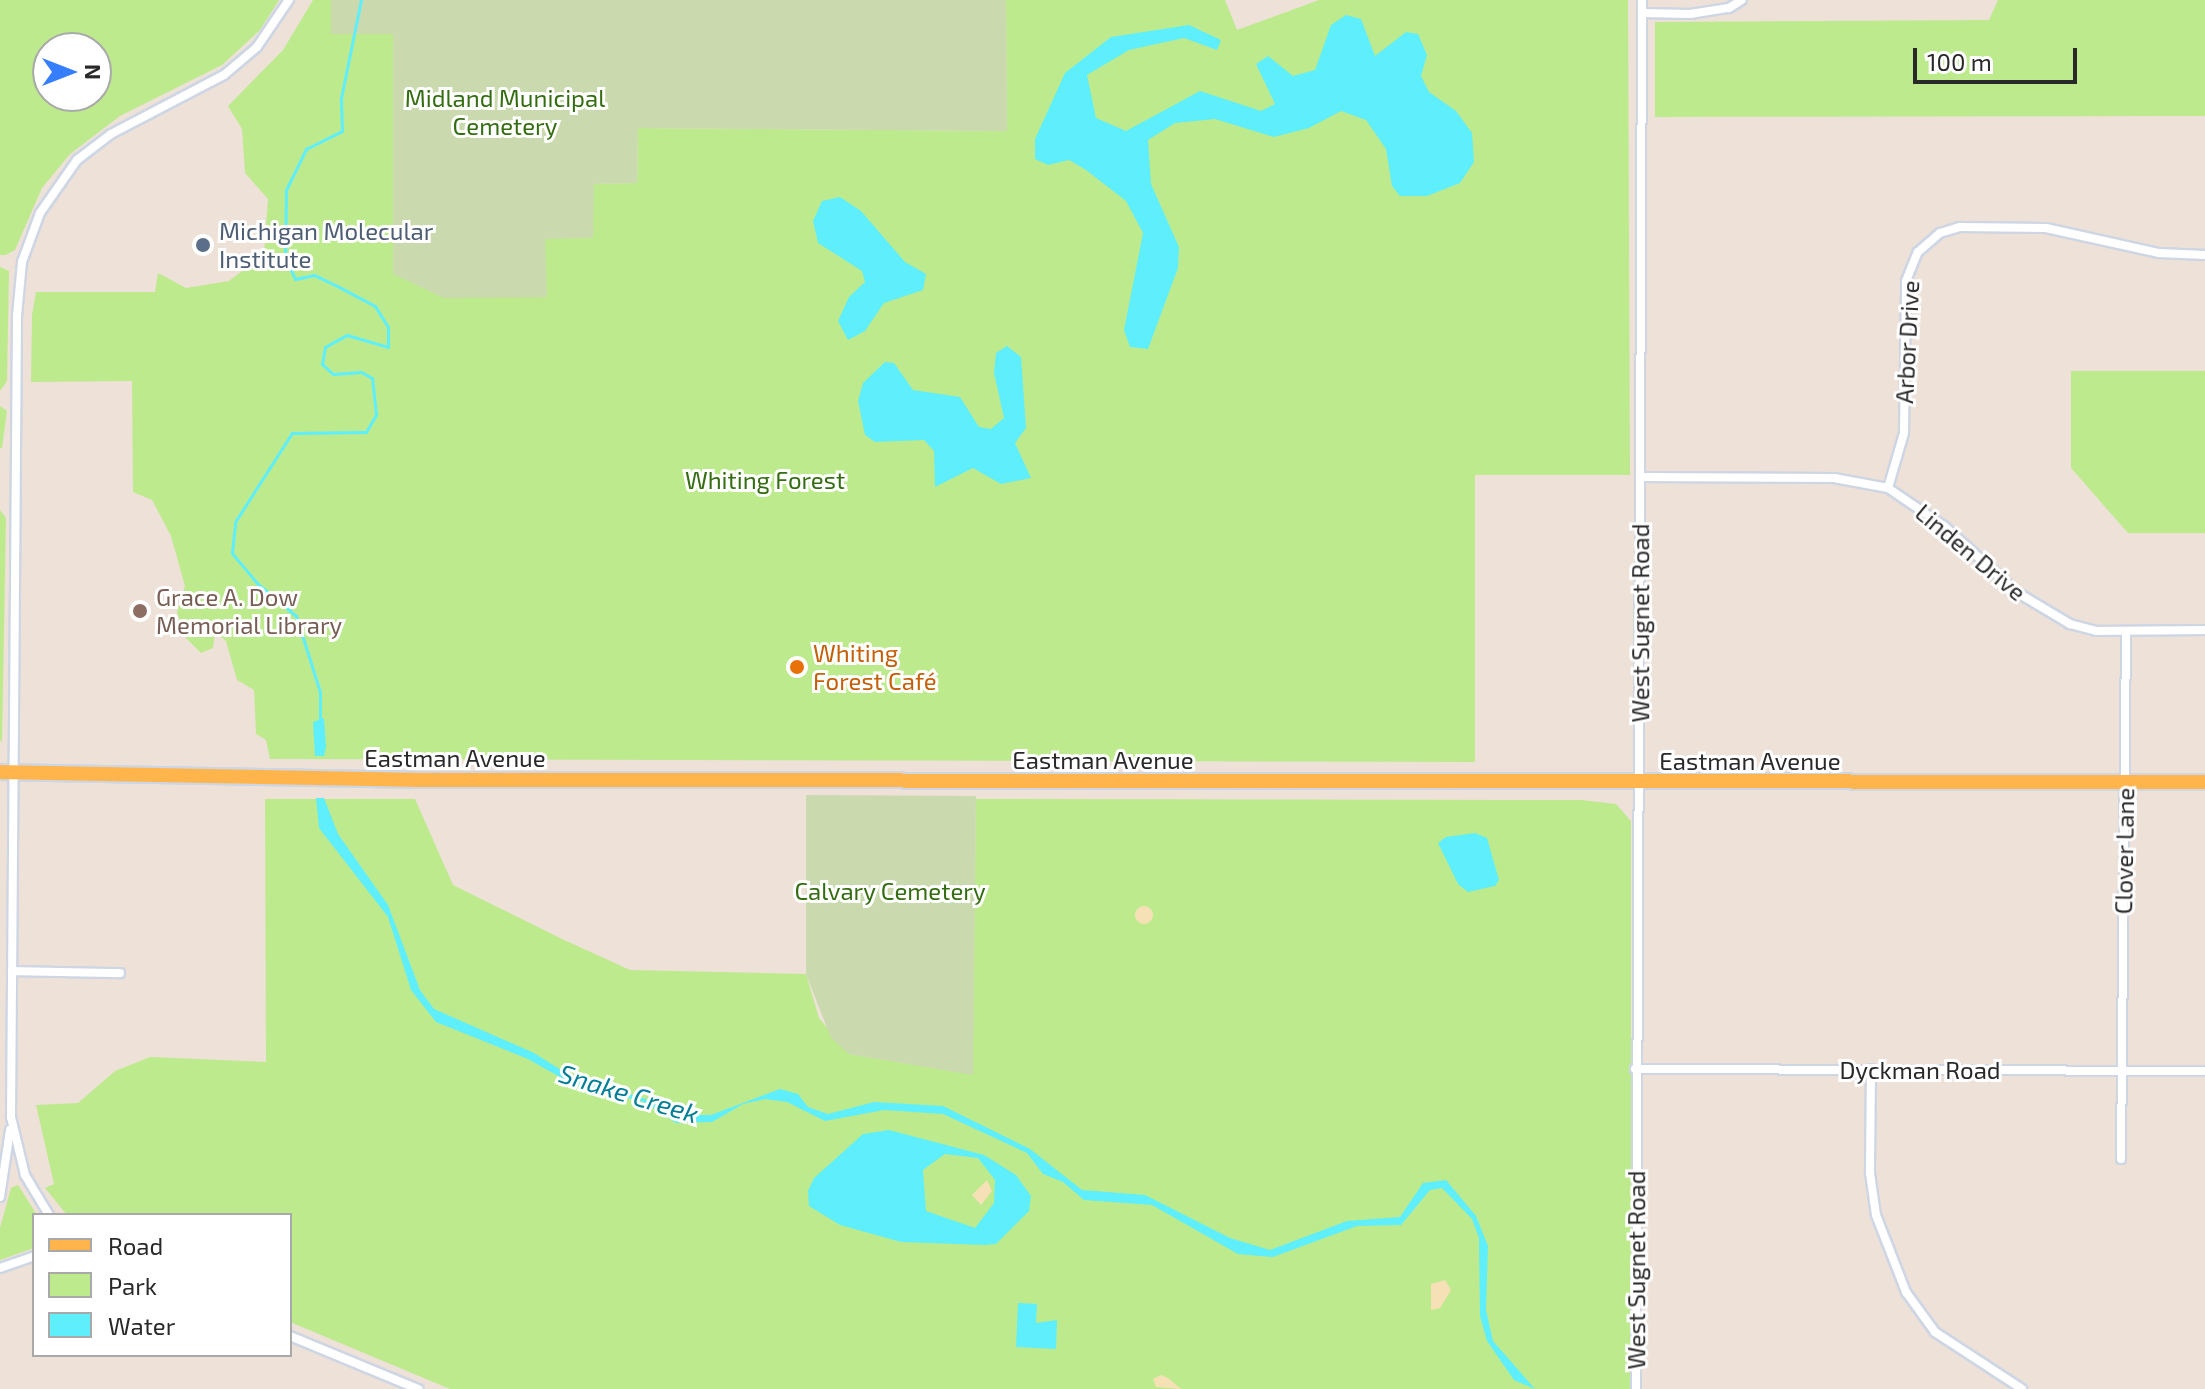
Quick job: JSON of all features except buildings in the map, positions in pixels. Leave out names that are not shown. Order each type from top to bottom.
[{"type":"main road","name":"Eastman Avenue","points":[[7,772],[414,780],[1639,784],[2205,782]]},
{"type":"street","points":[[0,1197],[11,1117],[12,971],[7,772],[17,316],[30,234],[77,160],[111,134],[224,75],[257,47],[289,0]]},
{"type":"street","name":"West Sugnet Road","points":[[1636,1389],[1642,0]]},
{"type":"street","points":[[1642,13],[1690,14],[1729,8],[1742,0]]},
{"type":"street","name":"Arbor Drive","points":[[1888,488],[1904,433],[1906,281],[1918,252],[1940,233],[1960,227],[2046,228],[2159,253],[2205,255]]},
{"type":"street","name":"Linden Drive","points":[[1640,477],[1834,478],[1888,488],[1944,526],[2044,612],[2096,631],[2205,630]]},
{"type":"street","name":"Clover Lane","points":[[2121,1159],[2126,632]]},
{"type":"street","points":[[12,971],[120,973]]},
{"type":"street","name":"Dyckman Road","points":[[1635,1069],[2205,1071]]},
{"type":"street","points":[[1871,1069],[1870,1173],[1876,1215],[1906,1292],[1935,1332],[2022,1389]]},
{"type":"street","points":[[11,1117],[25,1175],[48,1213]]},
{"type":"street","points":[[0,1268],[32,1257]]},
{"type":"street","points":[[292,1337],[418,1389]]},
{"type":"green space","points":[[0,0],[279,0],[260,30],[222,65],[120,116],[70,154],[42,188],[15,250],[0,255]]},
{"type":"green space","name":"Whiting Forest","points":[[313,0],[331,0],[332,33],[393,34],[393,273],[545,239],[594,184],[637,183],[638,128],[1007,131],[1006,0],[1225,0],[1237,30],[1319,0],[1628,0],[1630,475],[1475,475],[1475,762],[270,759],[266,740],[256,734],[254,690],[237,680],[226,641],[215,632],[213,648],[201,653],[185,637],[177,612],[185,586],[171,536],[152,500],[133,492],[132,381],[31,382],[32,315],[36,292],[155,292],[158,273],[186,288],[229,281],[264,254],[268,199],[245,173],[242,129],[228,106],[283,50]]},
{"type":"green space","name":"Midland Municipal Cemetery","points":[[331,0],[1006,0],[1007,131],[638,128],[637,183],[594,184],[593,238],[545,239],[547,297],[444,298],[393,274],[393,34],[331,34]]},
{"type":"green space","points":[[1998,0],[2205,0],[2205,116],[1655,117],[1655,22],[1989,20]]},
{"type":"green space","points":[[0,267],[9,271],[7,381],[0,391]]},
{"type":"green space","points":[[2071,371],[2205,371],[2205,533],[2128,533],[2071,468]]},
{"type":"green space","points":[[0,406],[7,411],[2,448],[0,448]]},
{"type":"green space","points":[[0,510],[6,518],[2,742],[0,740]]},
{"type":"green space","name":"Calvary Cemetery","points":[[806,795],[976,796],[973,1075],[849,1054],[831,1038],[806,974]]},
{"type":"green space","points":[[265,799],[415,799],[453,885],[562,939],[630,970],[806,974],[819,1018],[849,1054],[972,1074],[976,799],[1581,800],[1616,804],[1631,821],[1631,1389],[450,1389],[292,1323],[292,1213],[65,1213],[45,1188],[54,1184],[36,1105],[78,1103],[115,1071],[150,1057],[266,1062]]},
{"type":"green space","points":[[18,1185],[36,1213],[32,1213],[32,1249],[0,1260],[0,1228],[11,1188]]},
{"type":"sand","points":[[1140,906],[1148,906],[1153,915],[1151,922],[1140,924],[1135,919],[1135,911]]},
{"type":"sand","points":[[987,1180],[992,1191],[981,1205],[972,1195]]},
{"type":"sand","points":[[1445,1280],[1451,1290],[1440,1308],[1431,1310],[1431,1284]]},
{"type":"sand","points":[[1161,1375],[1181,1389],[1156,1387],[1153,1379]]},
{"type":"water","points":[[1346,15],[1361,19],[1375,56],[1406,32],[1418,34],[1427,55],[1421,76],[1429,92],[1456,111],[1472,133],[1474,162],[1460,183],[1427,196],[1400,196],[1392,186],[1386,149],[1366,120],[1341,111],[1309,128],[1274,137],[1215,119],[1175,123],[1148,140],[1151,184],[1179,247],[1178,268],[1148,349],[1130,347],[1124,330],[1143,233],[1126,201],[1086,170],[1069,160],[1048,165],[1035,159],[1035,139],[1065,73],[1111,37],[1189,25],[1221,40],[1217,50],[1184,38],[1129,50],[1087,75],[1096,118],[1126,131],[1200,91],[1261,111],[1275,104],[1256,64],[1268,56],[1293,76],[1315,70],[1331,25]]},
{"type":"water","points":[[840,197],[861,211],[905,262],[926,274],[923,290],[884,303],[865,331],[848,340],[838,321],[849,297],[865,282],[862,271],[818,243],[813,221],[822,201]]},
{"type":"water","points":[[1007,346],[1021,357],[1026,428],[1015,443],[1031,478],[1001,484],[973,468],[935,487],[934,451],[924,440],[875,442],[865,435],[858,401],[863,383],[885,362],[894,363],[913,390],[960,397],[979,427],[991,429],[1004,418],[994,373],[996,353]]},
{"type":"water","points":[[324,718],[324,756],[315,756],[313,722]]},
{"type":"water","points":[[316,798],[324,798],[338,834],[388,905],[420,990],[434,1009],[534,1053],[569,1075],[696,1115],[711,1115],[780,1089],[798,1094],[808,1107],[828,1114],[874,1102],[943,1106],[1030,1149],[1082,1190],[1145,1195],[1230,1238],[1270,1250],[1347,1221],[1400,1217],[1423,1183],[1446,1180],[1476,1216],[1488,1246],[1486,1310],[1493,1341],[1535,1389],[1514,1380],[1487,1341],[1480,1316],[1479,1238],[1472,1219],[1442,1188],[1430,1190],[1401,1225],[1357,1226],[1273,1257],[1238,1254],[1152,1205],[1084,1200],[1063,1182],[1043,1174],[1027,1153],[943,1114],[884,1110],[825,1121],[787,1102],[765,1099],[743,1104],[712,1122],[676,1123],[644,1102],[574,1085],[528,1059],[436,1022],[411,990],[388,917],[319,828]]},
{"type":"water","points":[[1475,833],[1487,838],[1499,880],[1495,886],[1468,892],[1458,884],[1438,843],[1446,837]]},
{"type":"water","points":[[889,1130],[984,1155],[1016,1175],[1031,1196],[1029,1211],[996,1244],[985,1245],[901,1242],[840,1225],[809,1206],[808,1191],[814,1178],[863,1134]],"holes":[[[945,1154],[978,1158],[995,1180],[994,1203],[975,1228],[926,1211],[923,1170]]]},
{"type":"water","points":[[1018,1303],[1037,1304],[1036,1323],[1057,1320],[1056,1349],[1016,1347]]},
{"type":"waterway","name":"Snake Creek","points":[[320,720],[320,692],[296,616],[257,583],[232,553],[235,522],[292,433],[366,432],[376,415],[372,378],[361,372],[333,374],[322,364],[325,347],[347,335],[388,347],[388,327],[375,306],[337,286],[314,275],[295,279],[285,257],[286,190],[306,149],[342,131],[341,98],[361,0]]},
{"type":"place","name":"Michigan Molecular Institute","points":[[203,245]]},
{"type":"place","name":"Grace A. Dow Memorial Library","points":[[140,611]]},
{"type":"place","name":"Whiting Forest Café","points":[[797,667]]}]
